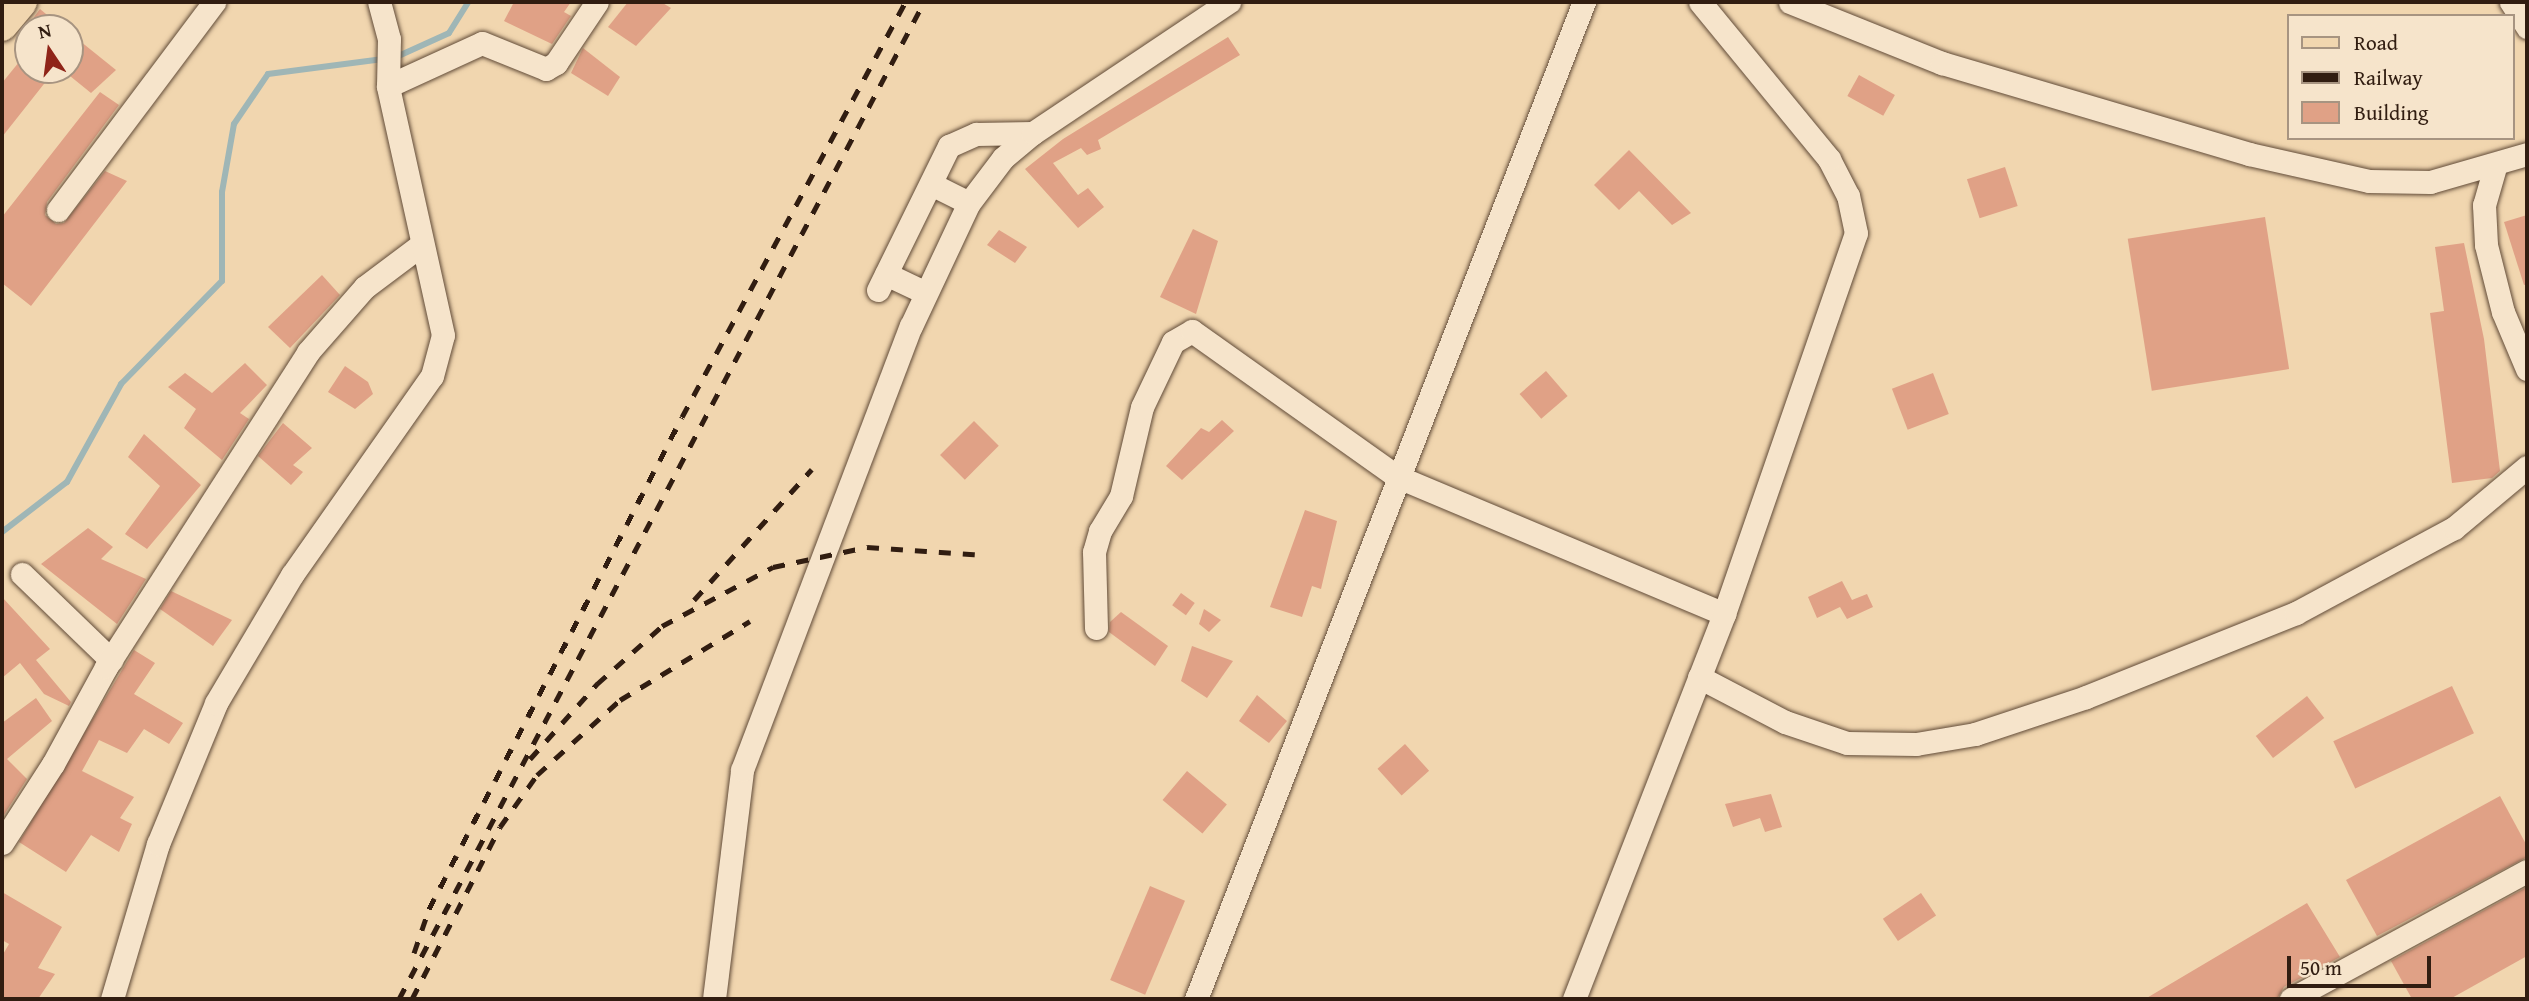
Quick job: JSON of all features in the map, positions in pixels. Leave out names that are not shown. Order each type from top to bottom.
[{"type":"main road","points":[[2,26],[22,2]]},
{"type":"street","points":[[58,210],[214,2]]},
{"type":"street","points":[[113,999],[158,844],[216,703],[292,575],[432,376],[443,335],[421,245],[388,80],[389,39],[379,2]]},
{"type":"street","points":[[388,80],[482,43],[546,69],[556,63],[597,2]]},
{"type":"street","points":[[714,999],[742,770],[926,293],[969,203],[1003,158],[1033,133],[1229,2]]},
{"type":"street","points":[[1196,999],[1396,476],[1584,2]]},
{"type":"street","points":[[1574,999],[1724,614],[1856,233],[1848,196],[1829,159],[1700,2]]},
{"type":"street","points":[[1790,2],[1942,62],[2249,154],[2369,181],[2430,181],[2495,167],[2527,154]]},
{"type":"street","points":[[2511,2],[2527,27]]},
{"type":"street","points":[[926,293],[882,282],[930,184],[958,138],[1033,133]]},
{"type":"street","points":[[2495,167],[2484,205],[2486,245],[2503,312],[2527,369]]},
{"type":"street","points":[[930,184],[969,203]]},
{"type":"street","points":[[2,843],[111,660],[308,352],[365,287],[421,245]]},
{"type":"street","points":[[1096,628],[1097,541],[1121,496],[1142,408],[1180,334],[1192,331],[1396,476],[1724,614]]},
{"type":"street","points":[[1699,677],[1785,722],[1847,743],[1916,744],[1975,734],[2086,697],[2296,613],[2455,528],[2527,467]]},
{"type":"street","points":[[22,574],[111,660]]},
{"type":"street","points":[[2291,999],[2527,871]]},
{"type":"building","points":[[514,2],[571,2],[564,12],[571,16],[552,44],[504,21]]},
{"type":"building","points":[[628,2],[661,2],[671,8],[636,46],[608,27]]},
{"type":"building","points":[[1228,37],[1240,55],[1098,140],[1101,149],[1087,155],[1081,148],[1053,163],[1078,195],[1088,188],[1104,207],[1078,228],[1025,169],[1063,139]]},
{"type":"building","points":[[84,44],[116,70],[91,93],[80,84],[84,84]]},
{"type":"building","points":[[583,48],[620,77],[608,96],[571,73]]},
{"type":"building","points":[[14,68],[14,84],[44,84],[2,137],[2,83]]},
{"type":"building","points":[[1859,75],[1895,95],[1883,116],[1847,96]]},
{"type":"building","points":[[100,92],[119,105],[47,202],[45,215],[56,224],[64,223],[105,171],[127,181],[31,306],[2,283],[2,217]]},
{"type":"building","points":[[1629,150],[1691,213],[1672,225],[1639,191],[1619,210],[1594,185]]},
{"type":"building","points":[[2005,167],[2018,206],[1980,218],[1967,179]]},
{"type":"building","points":[[2527,215],[2527,284],[2524,285],[2504,222]]},
{"type":"building","points":[[2265,217],[2289,369],[2152,391],[2128,239]]},
{"type":"building","points":[[1193,229],[1218,241],[1196,314],[1160,297]]},
{"type":"building","points":[[999,230],[1027,247],[1015,263],[987,245]]},
{"type":"building","points":[[2464,243],[2484,339],[2500,471],[2492,478],[2452,483],[2430,313],[2444,311],[2435,247]]},
{"type":"building","points":[[322,275],[340,295],[290,348],[268,327]]},
{"type":"building","points":[[245,363],[267,385],[240,413],[249,419],[222,460],[184,428],[196,409],[168,387],[185,373],[212,393]]},
{"type":"building","points":[[345,366],[368,382],[373,394],[355,409],[328,392]]},
{"type":"building","points":[[1546,371],[1568,396],[1541,419],[1520,394]]},
{"type":"building","points":[[1933,373],[1949,414],[1908,430],[1892,389]]},
{"type":"building","points":[[1222,420],[1234,431],[1182,480],[1166,466],[1201,428],[1209,432]]},
{"type":"building","points":[[974,421],[999,446],[965,480],[940,455]]},
{"type":"building","points":[[283,423],[312,448],[293,465],[303,472],[291,485],[258,456]]},
{"type":"building","points":[[144,434],[201,485],[147,549],[125,534],[160,486],[128,457]]},
{"type":"building","points":[[1305,510],[1337,521],[1321,589],[1312,586],[1302,617],[1270,607]]},
{"type":"building","points":[[88,528],[113,547],[101,559],[146,579],[117,624],[41,564]]},
{"type":"building","points":[[1842,581],[1852,600],[1867,594],[1873,607],[1847,619],[1840,607],[1817,618],[1808,597]]},
{"type":"building","points":[[171,591],[232,620],[213,646],[160,609]]},
{"type":"building","points":[[1181,593],[1195,603],[1186,615],[1172,605]]},
{"type":"building","points":[[2,597],[50,649],[36,660],[71,702],[69,706],[44,694],[20,663],[2,678]]},
{"type":"building","points":[[1204,609],[1221,620],[1209,632],[1199,624]]},
{"type":"building","points":[[1121,612],[1168,646],[1155,666],[1109,632],[1110,622]]},
{"type":"building","points":[[1192,646],[1233,661],[1207,698],[1181,681]]},
{"type":"building","points":[[134,650],[155,663],[134,694],[183,723],[169,744],[144,729],[127,753],[99,740],[82,771],[134,797],[120,818],[132,824],[119,852],[91,835],[66,872],[19,842]]},
{"type":"building","points":[[2452,686],[2474,733],[2355,788],[2333,741]]},
{"type":"building","points":[[1257,695],[1287,721],[1269,743],[1239,721]]},
{"type":"building","points":[[2307,696],[2324,718],[2273,758],[2256,736]]},
{"type":"building","points":[[36,698],[52,721],[7,759],[27,779],[2,818],[2,723]]},
{"type":"building","points":[[1405,744],[1429,771],[1402,796],[1378,769]]},
{"type":"building","points":[[1187,771],[1227,804],[1202,834],[1163,800]]},
{"type":"building","points":[[1771,794],[1782,827],[1765,832],[1760,818],[1733,827],[1725,804]]},
{"type":"building","points":[[2500,796],[2527,846],[2527,857],[2377,936],[2346,880]]},
{"type":"building","points":[[1150,886],[1185,901],[1145,995],[1110,980]]},
{"type":"building","points":[[2527,887],[2527,956],[2450,999],[2412,999],[2391,961]]},
{"type":"building","points":[[2,892],[62,927],[38,968],[55,974],[38,999],[2,999],[2,956],[9,944],[2,940]]},
{"type":"building","points":[[1921,893],[1936,915],[1898,941],[1883,919]]},
{"type":"building","points":[[2307,903],[2340,957],[2284,987],[2277,999],[2145,999]]},
{"type":"waterway","points":[[394,58],[449,33],[468,2]]},
{"type":"waterway","points":[[2,532],[67,482],[121,384],[222,281],[222,192],[234,124],[268,74],[383,59]]},
{"type":"railway","points":[[414,953],[429,909],[682,417],[905,2]]},
{"type":"railway","points":[[399,999],[924,2]]},
{"type":"railway","points":[[694,600],[812,469]]},
{"type":"railway","points":[[530,759],[597,684],[662,626],[773,567],[867,547],[985,555]]},
{"type":"railway","points":[[412,999],[500,827],[537,775],[620,700],[750,621]]}]
